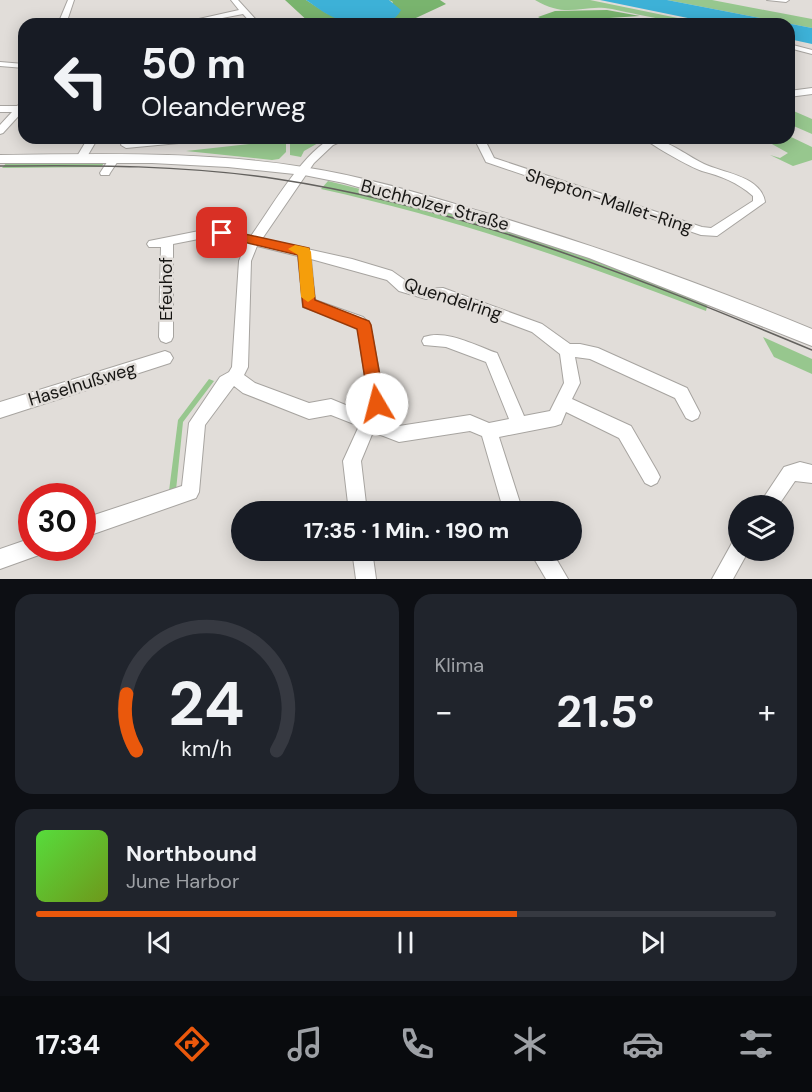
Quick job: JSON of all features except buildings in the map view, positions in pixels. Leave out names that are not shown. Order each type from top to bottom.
[{"type":"main road","name":"Buchholzer Straße","points":[[0,159],[187,158],[303,171],[382,189],[507,224],[744,309],[812,338]]},
{"type":"main road","name":"Buchholzer Straße","points":[[744,309],[812,351]]},
{"type":"street","points":[[64,18],[71,0]]},
{"type":"street","points":[[234,0],[251,18]]},
{"type":"street","points":[[770,0],[786,0]]},
{"type":"street","points":[[210,18],[245,11]]},
{"type":"street","points":[[795,48],[812,52]]},
{"type":"street","points":[[0,64],[18,66]]},
{"type":"street","points":[[795,93],[812,91]]},
{"type":"street","points":[[0,109],[18,107]]},
{"type":"street","points":[[0,131],[18,111]]},
{"type":"street","points":[[81,158],[89,144]]},
{"type":"street","points":[[127,144],[126,146],[144,144]]},
{"type":"street","points":[[96,524],[190,492],[197,423],[226,382],[235,378],[240,366],[245,261],[254,240],[318,151],[328,144]]},
{"type":"street","name":"Shepton-Mallet-Ring","points":[[482,144],[490,160],[701,231],[713,233],[759,202],[758,195],[748,187],[714,168],[704,168],[660,144]]},
{"type":"street","points":[[105,173],[115,158]]},
{"type":"street","name":"Efeuhof","points":[[166,337],[160,243],[214,232],[254,240]]},
{"type":"street","name":"Quendelring","points":[[254,240],[392,276],[404,287],[412,290],[426,294],[438,292],[480,306],[537,328],[552,337],[567,351]]},
{"type":"street","points":[[304,252],[308,303],[357,321],[365,328],[377,404],[352,461],[357,501]]},
{"type":"street","points":[[429,341],[446,340],[492,358],[497,363],[520,426]]},
{"type":"street","points":[[235,378],[249,388],[309,411],[330,407],[399,434],[470,423],[489,431],[555,418],[564,403],[573,376],[567,351],[580,350],[593,353],[681,393],[692,413]]},
{"type":"street","name":"Haselnußweg","points":[[0,410],[165,358]]},
{"type":"street","points":[[564,403],[624,432],[651,477]]},
{"type":"street","points":[[489,431],[511,501]]},
{"type":"street","points":[[774,495],[786,475],[795,471],[812,474]]},
{"type":"street","points":[[0,559],[18,553]]},
{"type":"street","points":[[364,561],[366,579]]},
{"type":"street","points":[[546,561],[558,579]]},
{"type":"street","points":[[722,579],[733,561]]},
{"type":"green space","points":[[285,0],[306,0],[326,13],[341,18],[304,18]]},
{"type":"green space","points":[[389,0],[440,0],[446,4],[416,18],[380,18],[393,2]]},
{"type":"green space","points":[[535,0],[590,0],[678,18],[658,18],[612,9],[566,10],[547,6]]},
{"type":"green space","points":[[667,0],[712,0],[812,19],[812,28],[795,25],[795,18],[760,18]]},
{"type":"green space","points":[[607,10],[640,16],[538,17],[555,11]]},
{"type":"green space","points":[[795,112],[812,119],[812,134],[795,127]]},
{"type":"green space","points":[[795,139],[812,147],[812,160],[793,166],[770,155],[780,158],[788,153],[772,144],[795,144]]},
{"type":"green space","points":[[250,144],[286,144],[286,152],[279,159],[272,160],[186,151]]},
{"type":"green space","points":[[290,144],[316,144],[304,151],[301,157],[290,155]]},
{"type":"green space","points":[[7,162],[105,162],[101,167],[2,168]]},
{"type":"green space","points":[[328,181],[428,206],[558,246],[708,302],[706,311],[516,243],[420,214],[321,189]]},
{"type":"green space","points":[[763,337],[812,359],[812,374],[774,357]]},
{"type":"green space","points":[[209,379],[214,381],[183,422],[176,490],[169,491],[178,420]]},
{"type":"water","points":[[306,0],[389,0],[401,10],[394,18],[335,18]]},
{"type":"water","points":[[600,0],[667,0],[760,18],[688,18]]},
{"type":"water","points":[[795,25],[812,28],[812,44],[795,40]]},
{"type":"tram line","points":[[0,166],[173,168],[242,174],[346,191],[415,207],[549,248],[682,297],[812,350]]},
{"type":"slow traffic","points":[[295,249],[304,252],[308,297]]},
{"type":"route","points":[[222,233],[304,252],[308,303],[364,325],[377,404]]}]
